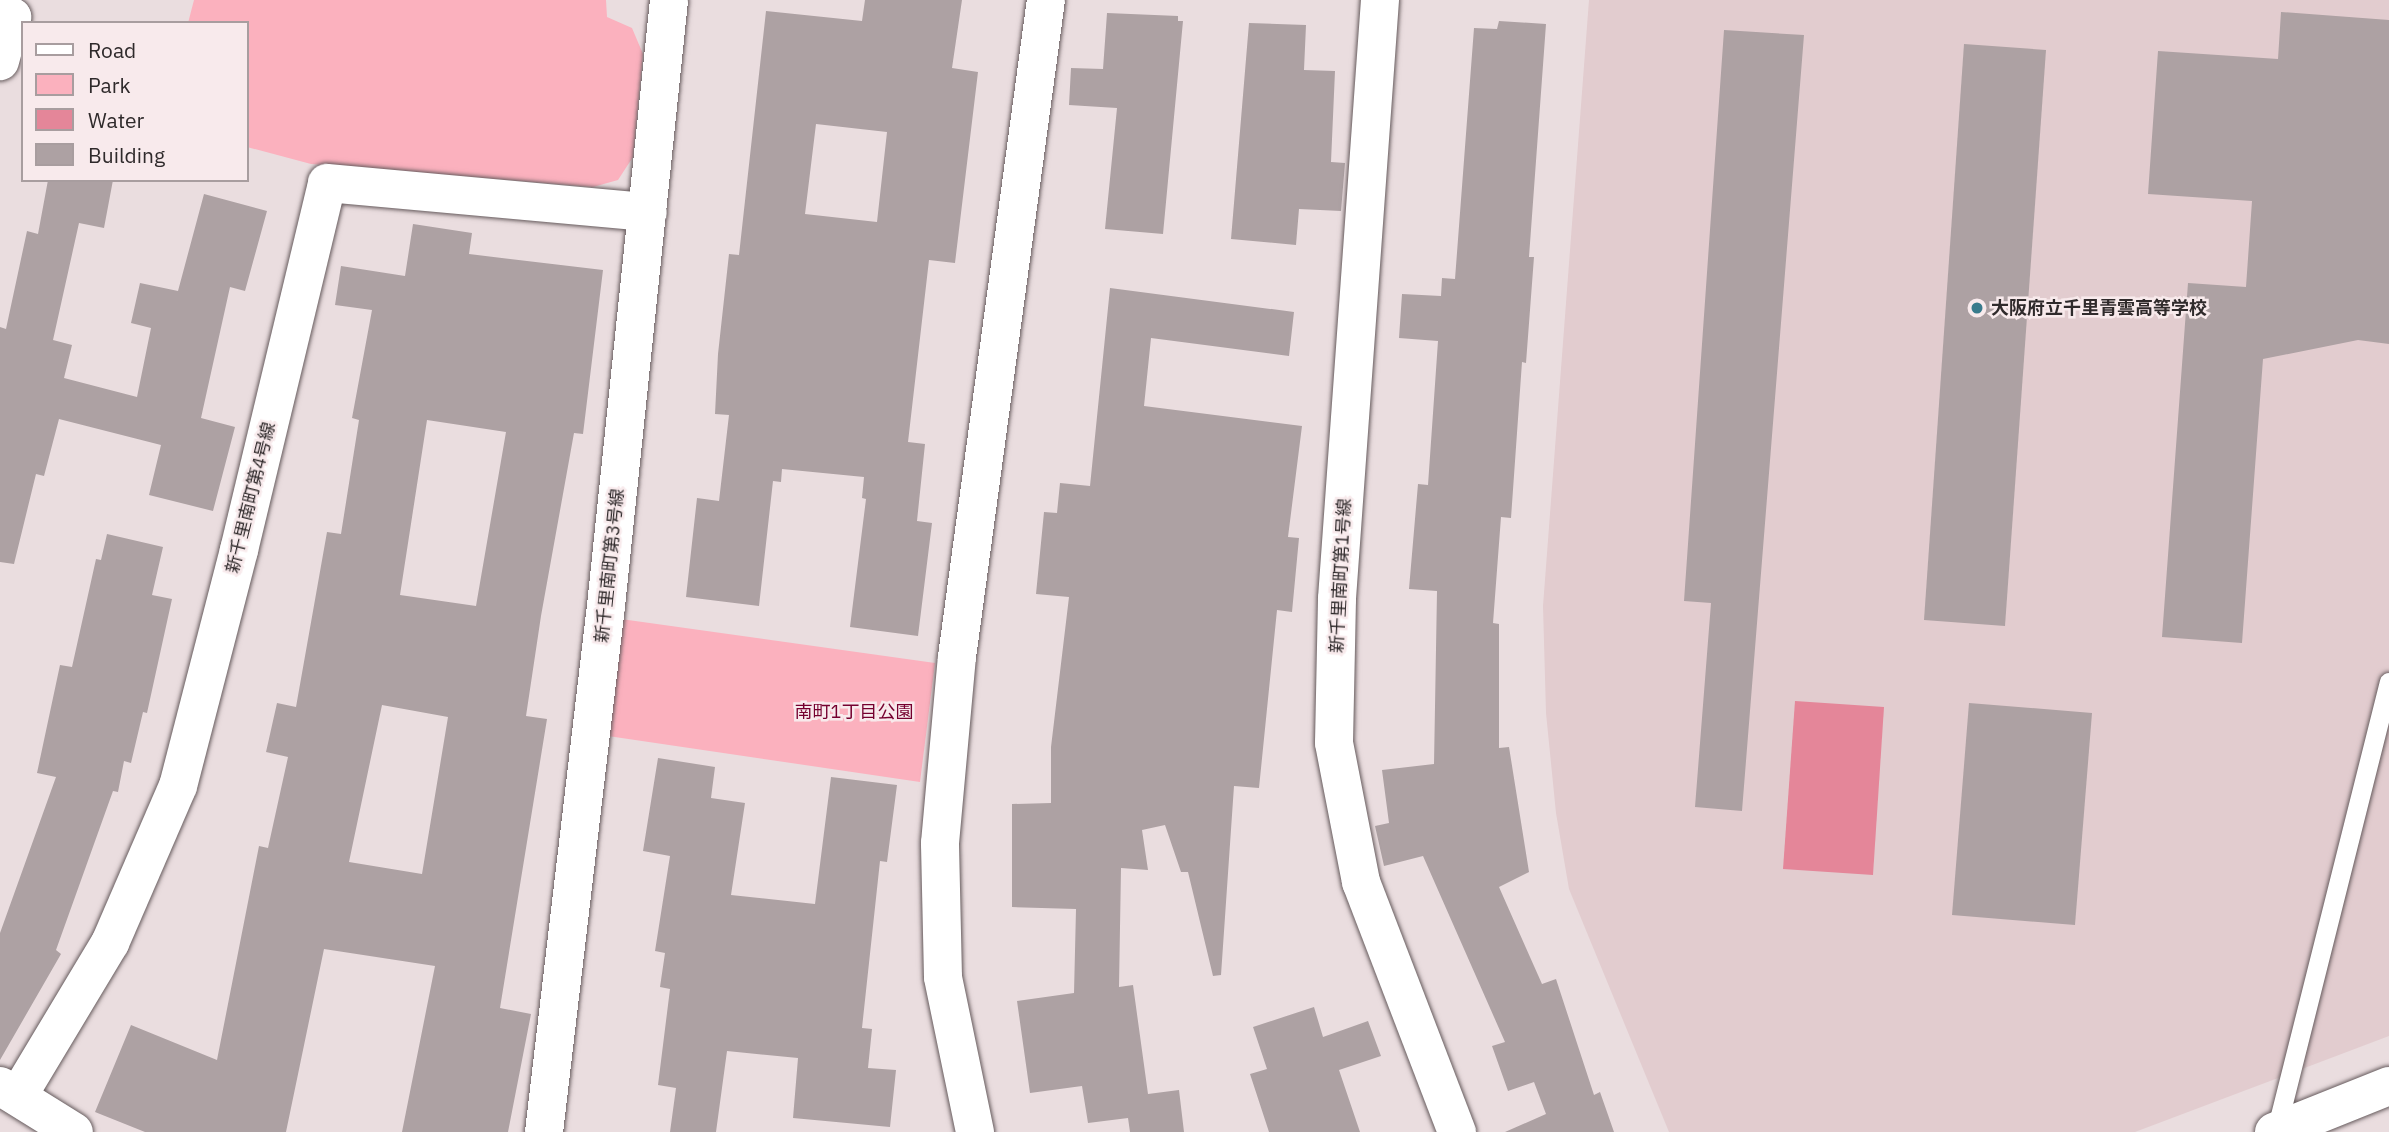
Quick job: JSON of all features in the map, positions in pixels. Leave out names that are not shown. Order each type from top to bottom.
[{"type":"street","name":"新千里南町第3号線","points":[[544,1132],[648,212],[669,0]]},
{"type":"street","points":[[975,1132],[943,977],[940,843],[957,657],[1046,0]]},
{"type":"street","name":"新千里南町第1号線","points":[[1380,0],[1337,599],[1334,743],[1361,882],[1457,1132]]},
{"type":"street","points":[[0,13],[12,17],[0,61]]},
{"type":"street","name":"新千里南町第4号線","points":[[9,1091],[110,943],[178,786],[239,550],[327,183],[648,212]]},
{"type":"street","points":[[2275,1132],[2327,1122],[2389,1086]]},
{"type":"street","points":[[9,1091],[74,1132]]},
{"type":"lane","points":[[2275,1132],[2389,682]]},
{"type":"shaded area","name":"大阪府立千里青雲高等学校","points":[[1589,0],[2389,0],[2389,1036],[2135,1132],[1669,1132],[1569,889],[1556,813],[1546,713],[1543,606]]},
{"type":"green space","points":[[194,0],[606,0],[607,17],[632,28],[643,54],[633,157],[618,180],[593,187],[311,164],[248,147],[248,21],[189,21]]},
{"type":"green space","name":"南町1丁目公園","points":[[621,619],[935,663],[920,782],[608,736]]},
{"type":"water","points":[[1795,701],[1884,707],[1873,875],[1783,869]]},
{"type":"building","points":[[865,0],[962,0],[952,68],[978,72],[955,263],[929,260],[908,442],[925,444],[917,521],[932,523],[918,636],[850,627],[866,499],[862,498],[864,477],[782,469],[781,482],[773,481],[759,606],[686,597],[697,498],[719,501],[729,415],[715,414],[718,354],[729,254],[739,255],[766,11],[862,21]],"holes":[[[816,124],[887,132],[877,222],[805,214]]]},
{"type":"building","points":[[2281,12],[2389,20],[2389,344],[2358,340],[2263,359],[2242,643],[2162,637],[2188,283],[2246,287],[2252,201],[2148,194],[2158,51],[2278,59]]},
{"type":"building","points":[[1107,13],[1178,16],[1178,21],[1183,21],[1163,234],[1105,229],[1117,108],[1069,105],[1071,68],[1103,69]]},
{"type":"building","points":[[1499,21],[1546,24],[1529,257],[1534,257],[1526,363],[1522,362],[1511,518],[1501,517],[1493,623],[1499,624],[1499,748],[1509,747],[1529,872],[1499,887],[1542,984],[1556,979],[1594,1095],[1600,1092],[1614,1132],[1505,1132],[1546,1114],[1534,1082],[1508,1091],[1492,1046],[1505,1042],[1423,856],[1384,866],[1375,826],[1389,823],[1382,770],[1434,764],[1437,591],[1409,589],[1418,484],[1428,485],[1438,341],[1399,338],[1402,294],[1441,296],[1442,278],[1455,279],[1474,28],[1497,29]]},
{"type":"building","points":[[1249,23],[1306,25],[1304,70],[1335,71],[1331,162],[1345,163],[1341,211],[1299,209],[1296,245],[1231,239]]},
{"type":"building","points":[[1724,30],[1804,35],[1742,811],[1695,807],[1711,603],[1684,601]]},
{"type":"building","points":[[1964,44],[2046,50],[2005,626],[1924,620]]},
{"type":"building","points":[[48,182],[113,182],[104,228],[79,223],[53,340],[72,345],[64,378],[137,397],[151,328],[131,323],[140,283],[178,291],[204,194],[267,211],[245,291],[230,287],[201,418],[235,427],[213,511],[149,495],[161,445],[59,419],[44,476],[36,474],[14,564],[0,562],[0,327],[6,329],[27,231],[38,234]]},
{"type":"building","points":[[413,224],[472,233],[469,254],[603,270],[583,434],[574,433],[526,716],[547,719],[500,1008],[531,1014],[508,1132],[402,1132],[435,966],[324,949],[286,1132],[145,1132],[95,1112],[131,1025],[217,1060],[259,846],[268,848],[288,757],[266,752],[277,703],[296,707],[327,532],[341,534],[359,420],[352,418],[372,310],[335,305],[341,266],[405,276]],"holes":[[[427,420],[506,432],[476,606],[400,595]],[[382,705],[448,717],[422,874],[349,862]]]},
{"type":"building","points":[[1110,288],[1294,312],[1289,356],[1151,338],[1144,406],[1302,426],[1288,537],[1299,538],[1292,612],[1277,610],[1259,788],[1234,786],[1221,975],[1213,976],[1188,872],[1181,872],[1165,825],[1142,830],[1148,870],[1121,868],[1119,987],[1133,985],[1148,1094],[1179,1090],[1184,1132],[1130,1132],[1128,1118],[1088,1123],[1082,1086],[1030,1093],[1017,1001],[1074,993],[1076,909],[1012,907],[1012,804],[1051,803],[1051,747],[1069,597],[1036,594],[1044,512],[1057,513],[1060,483],[1090,486]]},
{"type":"building","points":[[107,534],[163,547],[152,595],[172,599],[147,713],[143,712],[131,763],[124,761],[118,792],[113,791],[56,950],[61,954],[0,1060],[0,933],[56,777],[37,773],[60,665],[72,667],[96,559],[101,560]]},
{"type":"building","points":[[1969,703],[2092,713],[2075,925],[1952,915]]},
{"type":"building","points":[[658,758],[715,767],[711,798],[745,803],[731,895],[815,904],[831,777],[897,785],[887,862],[880,861],[862,1028],[872,1029],[868,1068],[896,1070],[890,1127],[793,1118],[798,1058],[727,1051],[716,1132],[670,1132],[676,1088],[658,1085],[670,989],[660,987],[665,953],[655,951],[670,856],[643,851]]},
{"type":"building","points":[[1314,1007],[1323,1037],[1368,1021],[1381,1056],[1339,1070],[1360,1132],[1269,1132],[1250,1074],[1267,1069],[1253,1027]]},
{"type":"place","name":"大阪府立千里青雲高等学校","points":[[1977,308]]}]
